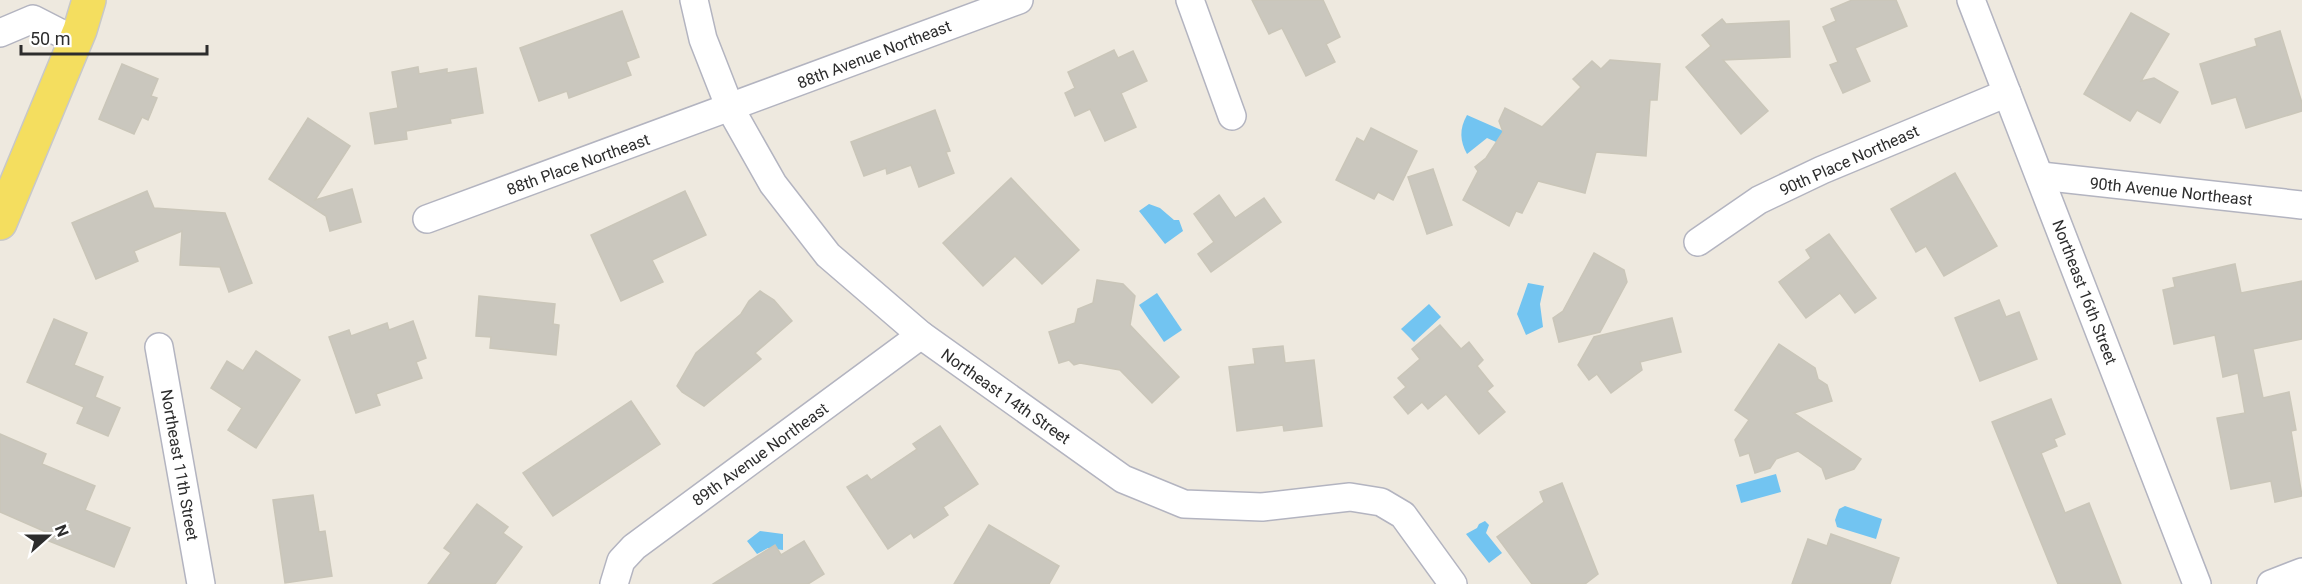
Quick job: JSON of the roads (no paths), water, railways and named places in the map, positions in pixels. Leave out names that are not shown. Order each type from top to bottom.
[{"type":"main road","points":[[0,223],[76,41],[89,0]]},
{"type":"street","name":"Northeast 14th Street","points":[[694,0],[704,39],[730,108],[773,184],[828,255],[921,335],[1124,478],[1184,504],[1262,507],[1350,497],[1381,502],[1403,515],[1453,584]]},
{"type":"street","name":"88th Avenue Northeast","points":[[730,108],[1019,0]]},
{"type":"street","points":[[1190,0],[1232,116]]},
{"type":"street","name":"Northeast 16th Street","points":[[1971,0],[2198,584]]},
{"type":"street","points":[[0,33],[33,19],[76,41]]},
{"type":"street","name":"90th Place Northeast","points":[[1698,242],[1759,200],[1822,170],[2007,93]]},
{"type":"street","name":"88th Place Northeast","points":[[427,219],[730,108]]},
{"type":"street","name":"90th Avenue Northeast","points":[[2041,176],[2302,205]]},
{"type":"street","name":"89th Avenue Northeast","points":[[614,584],[621,561],[634,547],[921,335]]},
{"type":"street","name":"Northeast 11th Street","points":[[159,347],[201,584]]},
{"type":"street","points":[[2271,584],[2302,572]]},
{"type":"water","points":[[1467,115],[1508,133],[1503,145],[1487,138],[1467,154],[1461,135]]},
{"type":"water","points":[[1149,204],[1160,208],[1174,220],[1179,220],[1183,231],[1165,244],[1139,211]]},
{"type":"water","points":[[1528,283],[1544,286],[1540,304],[1543,327],[1526,335],[1517,314]]},
{"type":"water","points":[[1157,293],[1182,330],[1164,342],[1139,305]]},
{"type":"water","points":[[1429,304],[1441,317],[1414,342],[1401,329]]},
{"type":"water","points":[[1776,474],[1781,492],[1741,503],[1736,485]]},
{"type":"water","points":[[1845,506],[1882,519],[1876,539],[1837,527],[1835,520],[1839,509]]},
{"type":"water","points":[[1485,521],[1489,525],[1486,533],[1502,553],[1489,563],[1466,534]]},
{"type":"water","points":[[760,531],[783,534],[783,550],[768,548],[757,554],[747,541]]}]
